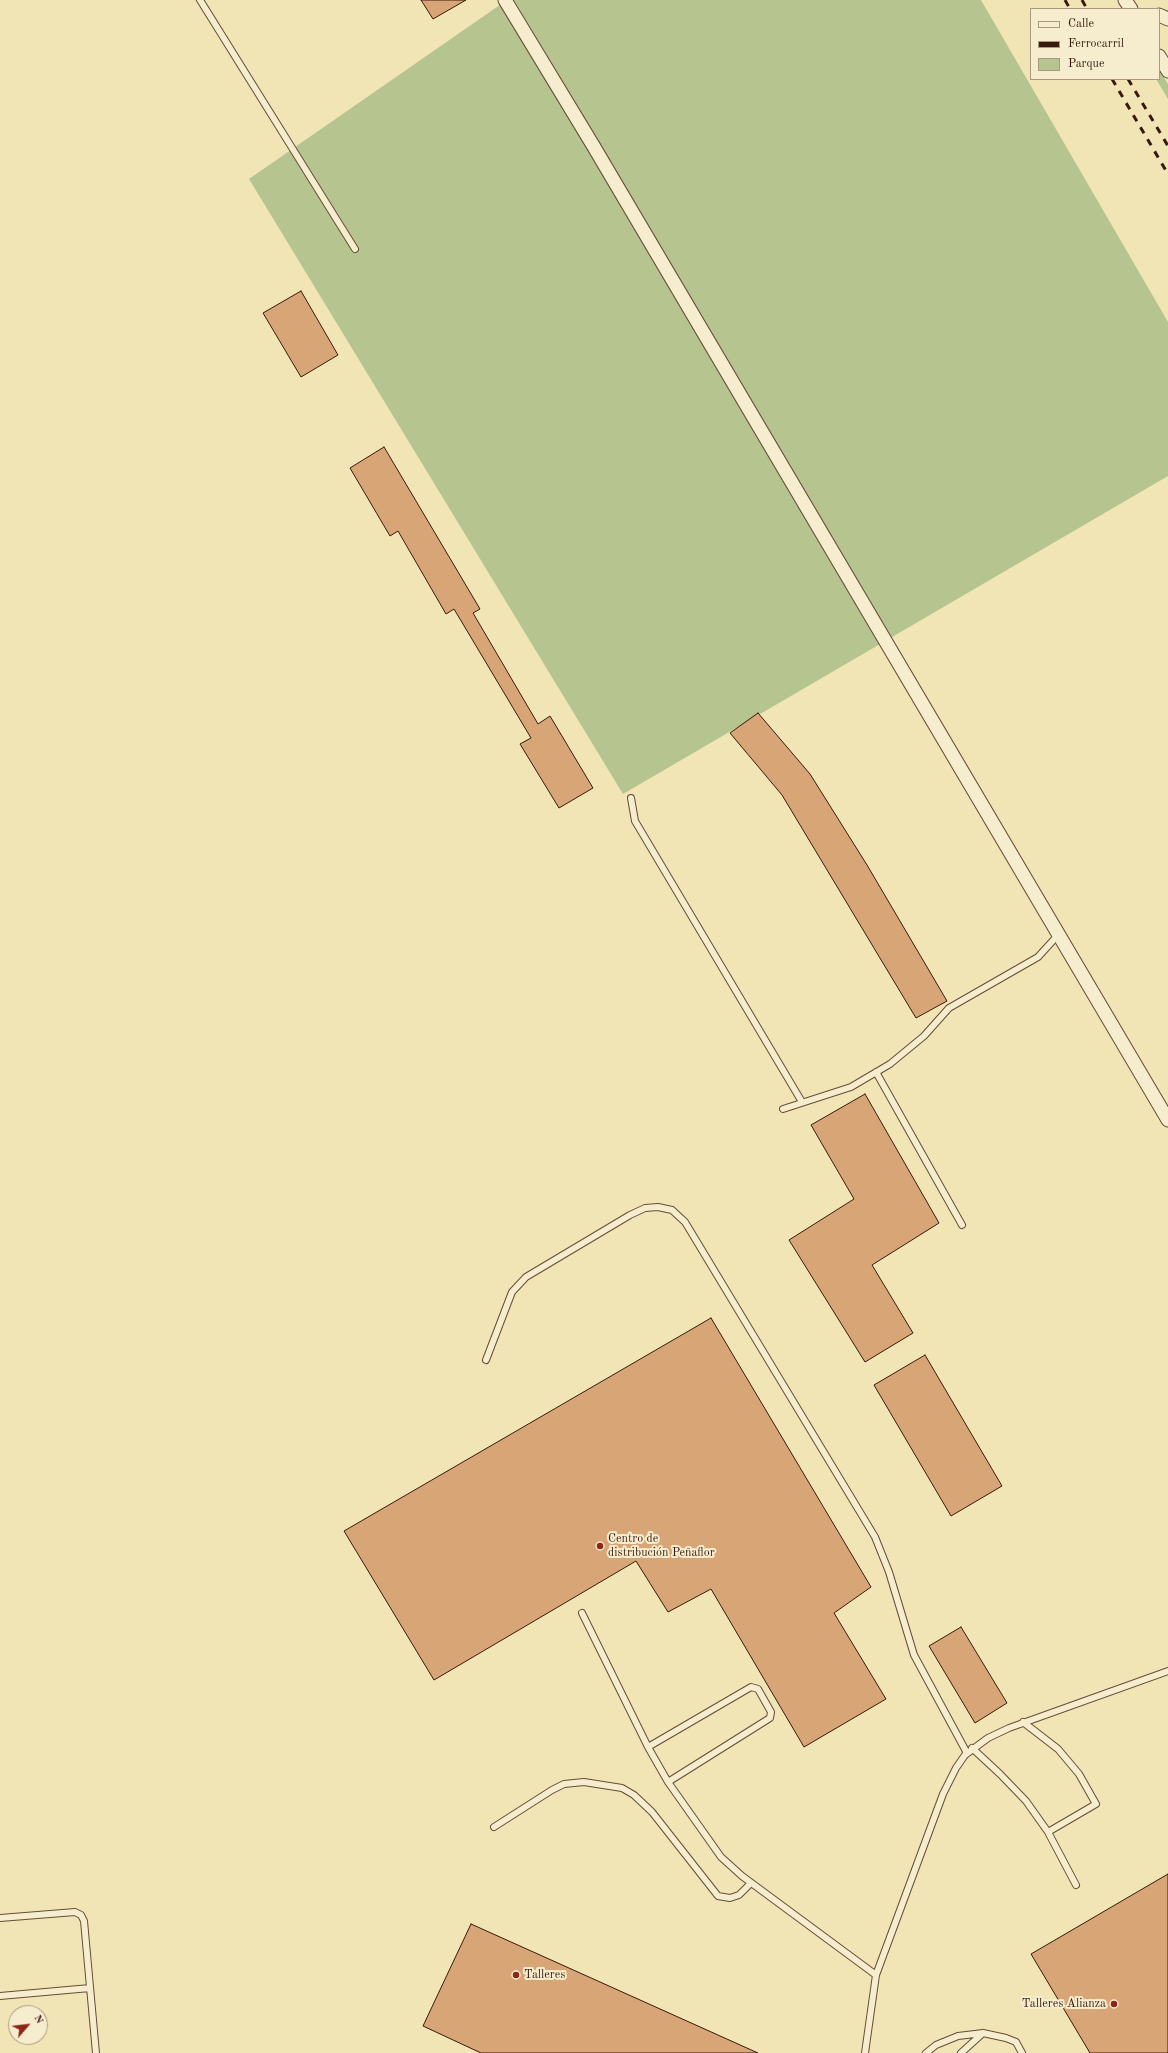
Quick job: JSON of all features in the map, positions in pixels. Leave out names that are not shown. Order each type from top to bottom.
[{"type":"street","points":[[505,0],[602,160],[1168,1120]]},
{"type":"street","points":[[1160,58],[1168,71]]},
{"type":"lane","points":[[200,0],[355,249]]},
{"type":"lane","points":[[630,798],[635,821],[802,1102]]},
{"type":"lane","points":[[783,1108],[851,1087],[890,1064],[924,1036],[949,1008],[1038,957],[1059,934]]},
{"type":"lane","points":[[876,1072],[962,1225]]},
{"type":"lane","points":[[486,1360],[512,1292],[526,1277],[635,1213],[651,1208],[672,1210],[686,1222],[875,1537],[889,1572],[914,1655],[970,1751],[1000,1774],[1026,1801],[1048,1832],[1076,1885]]},
{"type":"lane","points":[[582,1613],[648,1747],[668,1782],[721,1857],[751,1882],[876,1975]]},
{"type":"lane","points":[[864,2053],[876,1975],[943,1794],[956,1768],[970,1751],[988,1738],[1023,1722],[1168,1671]]},
{"type":"lane","points":[[648,1747],[751,1686],[758,1689],[768,1706],[771,1712],[770,1718],[668,1782]]},
{"type":"lane","points":[[1023,1722],[1058,1749],[1080,1774],[1096,1804],[1048,1832]]},
{"type":"lane","points":[[494,1827],[564,1784],[584,1782],[622,1788],[634,1795],[652,1812],[718,1896],[730,1898],[739,1895],[751,1882]]},
{"type":"lane","points":[[0,1918],[75,1912],[81,1915],[84,1921],[96,2053]]},
{"type":"lane","points":[[0,1996],[90,1988]]},
{"type":"lane","points":[[962,2053],[983,2033]]},
{"type":"lane","points":[[926,2053],[936,2045],[958,2036],[983,2033],[1006,2038],[1016,2042],[1022,2053]]},
{"type":"green space","points":[[507,0],[981,0],[1168,322],[1168,476],[623,794],[249,179]]},
{"type":"green space","points":[[1160,71],[1168,84],[1168,99],[1157,80],[1160,80]]},
{"type":"building","points":[[421,0],[466,0],[433,19]]},
{"type":"building","points":[[301,291],[338,355],[301,377],[263,313]]},
{"type":"building","points":[[384,447],[480,609],[473,613],[538,724],[550,716],[593,788],[559,808],[520,744],[531,738],[454,609],[446,614],[398,531],[390,536],[350,468]]},
{"type":"building","points":[[758,713],[810,774],[867,865],[947,1001],[916,1018],[782,795],[730,733]]},
{"type":"building","points":[[865,1094],[939,1223],[872,1265],[913,1333],[865,1362],[789,1240],[854,1199],[811,1125]]},
{"type":"building","name":"Centro de distribución Peñaflor","points":[[711,1318],[871,1587],[834,1613],[886,1699],[804,1747],[711,1589],[668,1612],[636,1561],[434,1680],[344,1531]]},
{"type":"building","points":[[925,1355],[1002,1486],[951,1516],[874,1385]]},
{"type":"building","points":[[961,1627],[1007,1703],[975,1723],[929,1646]]},
{"type":"building","name":"Talleres Alianza","points":[[1168,1874],[1168,2053],[1090,2053],[1031,1954]]},
{"type":"building","name":"Talleres","points":[[471,1924],[758,2053],[481,2053],[423,2026]]},
{"type":"railway","points":[[1065,0],[1069,8]]},
{"type":"railway","points":[[1082,0],[1086,8]]},
{"type":"railway","points":[[1113,80],[1168,174]]},
{"type":"railway","points":[[1129,80],[1168,146]]},
{"type":"place","name":"Centro de distribución Peñaflor","points":[[600,1546]]},
{"type":"place","name":"Talleres","points":[[516,1975]]},
{"type":"place","name":"Talleres Alianza","points":[[1114,2004]]}]
